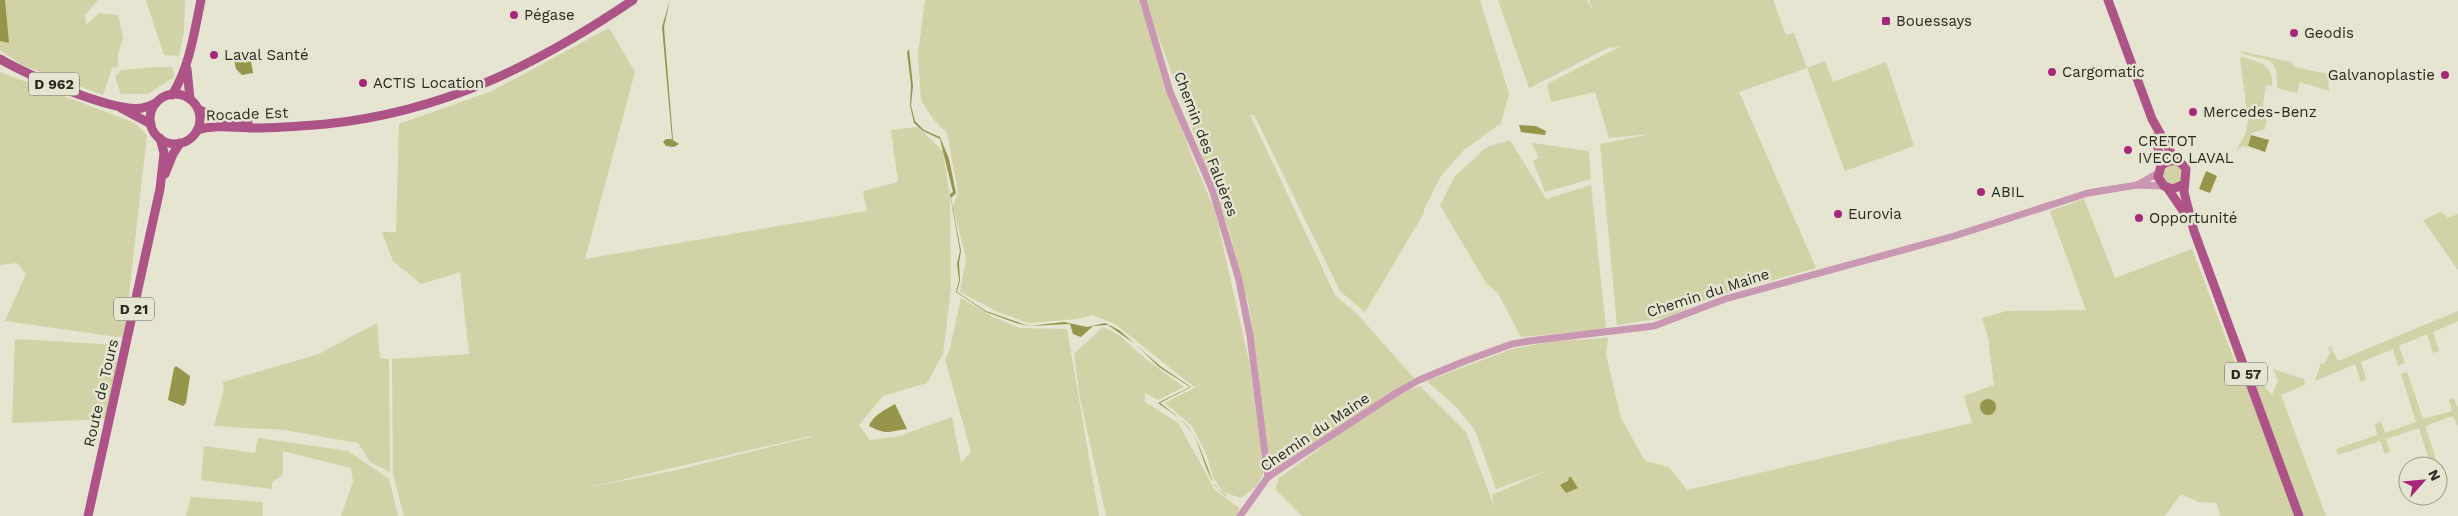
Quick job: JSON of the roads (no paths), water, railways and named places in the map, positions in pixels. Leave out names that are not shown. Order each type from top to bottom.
[{"type":"main road","points":[[172,94],[182,95],[190,99],[198,109],[200,123],[197,130],[193,136],[180,143],[170,143],[160,138],[151,124],[151,117],[156,103],[172,94],[180,81],[187,62],[201,0]]},
{"type":"main road","name":"Rocade Est","points":[[197,130],[213,126],[254,128],[298,126],[354,120],[404,110],[473,89],[552,52],[633,0]]},
{"type":"main road","points":[[2108,0],[2152,119],[2175,160],[2186,169],[2187,176],[2184,184],[2178,188],[2166,187],[2160,170],[2152,119]]},
{"type":"main road","name":"D 962","points":[[0,59],[24,73],[110,103],[151,124]]},
{"type":"main road","points":[[187,62],[187,85],[190,99]]},
{"type":"main road","name":"D 962","points":[[110,103],[140,108],[156,103]]},
{"type":"main road","name":"Rocade Est","points":[[198,109],[214,117],[230,121],[298,126]]},
{"type":"main road","name":"Route de Tours","points":[[88,516],[160,189],[164,153],[160,138]]},
{"type":"main road","name":"Route de Tours","points":[[160,189],[173,154],[180,143]]},
{"type":"main road","points":[[2160,170],[2169,161],[2175,160]]},
{"type":"main road","name":"D 57","points":[[2184,184],[2194,231]]},
{"type":"main road","name":"D 57","points":[[2166,187],[2180,204],[2194,231],[2299,516]]},
{"type":"street","name":"Chemin des Faluères","points":[[1143,0],[1168,85],[1217,204],[1239,280],[1250,336],[1268,477]]},
{"type":"street","name":"Chemin du Maine","points":[[2137,185],[2160,170]]},
{"type":"street","name":"Chemin du Maine","points":[[1240,516],[1268,477],[1419,380],[1512,344],[1654,326],[1725,299],[1949,237],[2088,193],[2137,185],[2166,187]]},
{"type":"place","name":"Pégase","points":[[514,15]]},
{"type":"place","name":"Bouessays","points":[[1886,21]]},
{"type":"place","name":"Geodis","points":[[2294,33]]},
{"type":"place","name":"Laval Santé","points":[[214,55]]},
{"type":"place","name":"Cargomatic","points":[[2052,72]]},
{"type":"place","name":"Galvanoplastie","points":[[2445,75]]},
{"type":"place","name":"ACTIS Location","points":[[363,83]]},
{"type":"place","name":"Mercedes-Benz","points":[[2193,112]]},
{"type":"place","name":"CRETOT IVECO LAVAL","points":[[2128,150]]},
{"type":"place","name":"ABIL","points":[[1981,192]]},
{"type":"place","name":"Eurovia","points":[[1838,214]]},
{"type":"place","name":"Opportunité","points":[[2139,218]]}]
